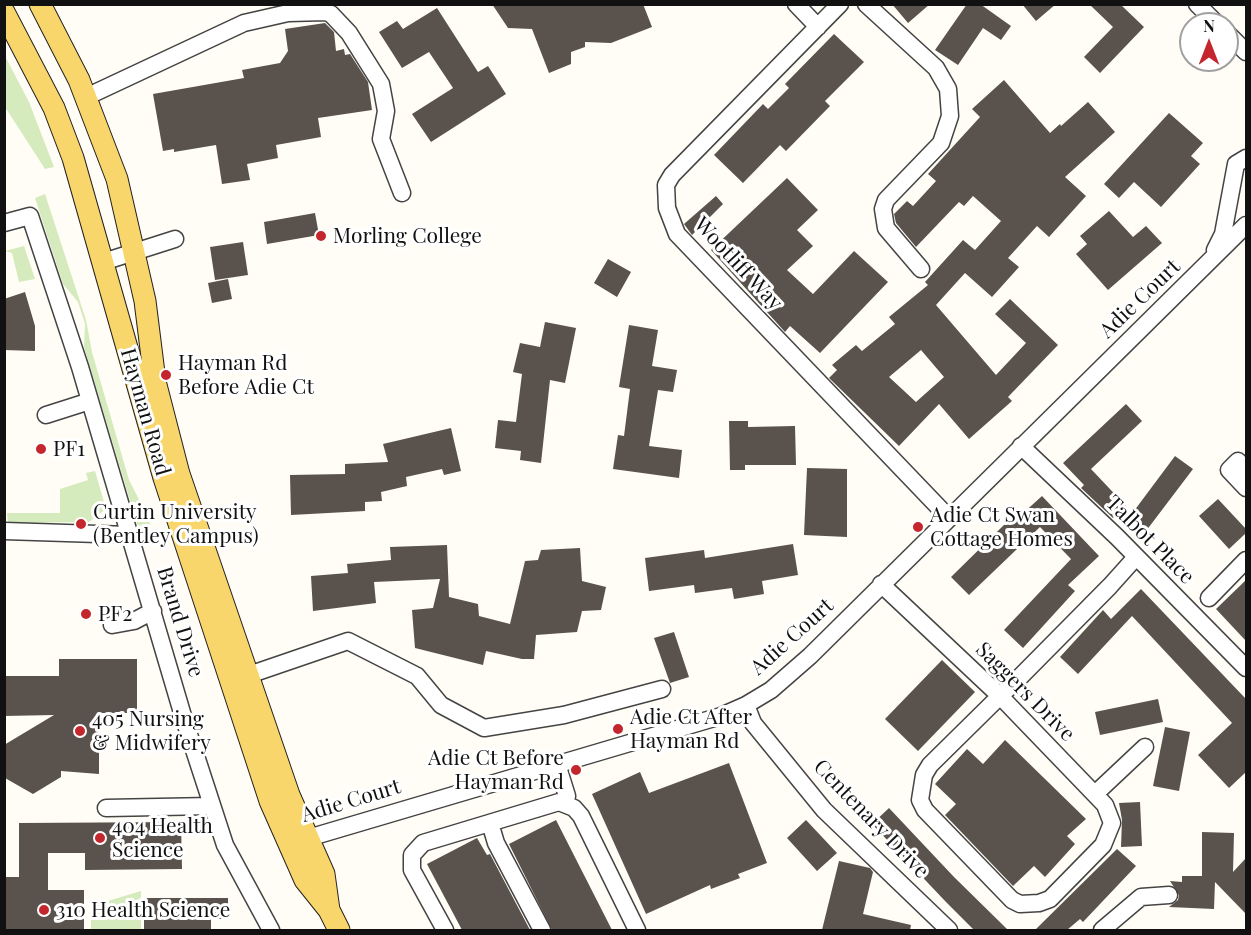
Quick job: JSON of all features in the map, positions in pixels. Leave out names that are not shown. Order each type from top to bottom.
[{"type":"main road","name":"Hayman Road","points":[[40,4],[86,97],[117,179],[145,301],[155,381],[178,474],[239,678]]},
{"type":"main road","name":"Hayman Road","points":[[4,12],[54,108],[73,158],[164,478],[239,678],[289,795],[298,840],[324,874],[329,910],[339,930]]},
{"type":"street","points":[[796,4],[818,27]]},
{"type":"street","name":"Wootliff Way","points":[[840,4],[672,175],[666,185],[667,208],[677,234],[948,517]]},
{"type":"street","points":[[866,4],[936,68],[948,89],[950,116],[941,143],[886,200],[883,209],[886,228],[921,269]]},
{"type":"street","points":[[86,97],[244,23],[283,9],[331,14],[364,54],[381,84],[386,111],[381,139],[402,193]]},
{"type":"street","name":"Adie Court","points":[[1207,264],[1223,234],[1236,164],[1246,158]]},
{"type":"street","name":"Brand Drive","points":[[4,223],[30,216],[90,400],[129,535],[225,845],[271,930]]},
{"type":"street","name":"Adie Court","points":[[298,840],[721,716],[771,690],[803,662],[1246,225]]},
{"type":"street","points":[[103,262],[175,239]]},
{"type":"street","points":[[46,415],[90,400]]},
{"type":"street","name":"Talbot Place","points":[[1021,446],[1246,668]]},
{"type":"street","points":[[1246,470],[1238,461],[1228,470],[1246,488]]},
{"type":"street","points":[[4,531],[129,535]]},
{"type":"street","points":[[1000,696],[1136,557]]},
{"type":"street","points":[[1209,598],[1246,560]]},
{"type":"street","name":"Saggers Drive","points":[[881,584],[1000,696],[1106,805],[1112,823],[1103,844],[1050,899],[1039,903],[1020,904],[1012,900],[925,810],[920,800],[920,787],[927,770],[1000,696]]},
{"type":"street","points":[[112,625],[134,621],[153,611]]},
{"type":"street","points":[[239,678],[348,641],[417,676],[441,705],[484,728],[564,715],[662,689]]},
{"type":"street","name":"Centenary Drive","points":[[746,705],[753,723],[824,810],[949,930]]},
{"type":"street","points":[[1095,794],[1145,747]]},
{"type":"street","points":[[557,764],[567,796],[566,804]]},
{"type":"street","points":[[445,930],[412,870],[412,855],[423,843],[559,802],[566,804],[581,816],[638,930]]},
{"type":"street","points":[[106,808],[212,806]]},
{"type":"street","points":[[490,823],[496,843],[542,930]]},
{"type":"street","points":[[1102,930],[1141,897],[1169,895]]},
{"type":"green space","points":[[4,54],[29,102],[54,167],[45,169],[5,107]]},
{"type":"green space","points":[[45,194],[86,320],[92,352],[129,480],[149,519],[150,524],[144,529],[137,524],[84,347],[85,324],[78,302],[63,284],[35,198]]},
{"type":"green space","points":[[24,246],[35,279],[19,282],[12,253],[5,251]]},
{"type":"green space","points":[[95,471],[106,509],[89,522],[8,523],[7,513],[60,513],[60,489],[88,480],[86,473]]},
{"type":"green space","points":[[141,891],[141,929],[91,930],[91,906]]},
{"type":"building","points":[[492,4],[643,4],[652,27],[611,43],[585,42],[585,47],[571,52],[571,64],[549,73],[532,29],[508,28]]},
{"type":"building","points":[[892,4],[930,4],[908,23]]},
{"type":"building","points":[[967,4],[980,4],[1011,26],[1001,40],[983,28],[958,65],[935,50]]},
{"type":"building","points":[[1022,4],[1056,4],[1036,21]]},
{"type":"building","points":[[1089,4],[1120,4],[1144,27],[1100,73],[1084,57],[1113,27]]},
{"type":"building","points":[[437,8],[478,72],[488,66],[506,94],[431,142],[412,114],[453,88],[429,52],[402,68],[379,32],[397,21],[403,29]]},
{"type":"building","points":[[325,23],[334,32],[336,51],[344,49],[345,55],[350,54],[368,82],[372,110],[318,118],[321,137],[276,145],[278,158],[247,164],[250,180],[222,184],[216,145],[174,152],[174,149],[163,151],[153,94],[244,78],[242,70],[280,63],[288,51],[285,29]]},
{"type":"building","points":[[834,34],[864,62],[825,101],[830,106],[786,151],[780,145],[743,183],[714,155],[763,104],[768,109],[789,88],[785,84]]},
{"type":"building","points":[[1004,80],[1050,133],[1088,102],[1115,132],[1065,177],[1086,196],[1049,237],[1037,226],[1008,258],[1019,267],[992,297],[965,273],[936,305],[996,375],[1026,343],[995,314],[1010,299],[1058,345],[1008,397],[1012,401],[969,439],[939,404],[899,446],[829,378],[837,370],[832,365],[856,345],[862,351],[895,324],[889,317],[928,285],[925,282],[963,240],[975,250],[1001,221],[973,196],[964,206],[959,202],[916,247],[896,223],[894,214],[907,201],[913,206],[936,181],[928,174],[980,117],[972,109]],"holes":[[[921,350],[944,377],[916,402],[889,377]]]},
{"type":"building","points":[[1169,113],[1203,143],[1191,156],[1200,164],[1161,207],[1134,182],[1119,198],[1104,184]]},
{"type":"building","points":[[787,178],[818,210],[797,230],[813,246],[787,270],[813,294],[854,251],[888,282],[820,353],[790,326],[785,332],[711,250]]},
{"type":"building","points":[[716,196],[723,204],[692,235],[684,224]]},
{"type":"building","points":[[1109,211],[1133,237],[1146,226],[1162,243],[1108,290],[1076,254],[1087,244],[1080,236]]},
{"type":"building","points":[[315,213],[319,235],[267,244],[264,222]]},
{"type":"building","points":[[243,242],[248,275],[215,280],[210,247]]},
{"type":"building","points":[[608,259],[631,272],[617,297],[594,283]]},
{"type":"building","points":[[228,279],[232,299],[212,303],[208,283]]},
{"type":"building","points":[[25,292],[35,326],[35,351],[4,350],[4,299]]},
{"type":"building","points":[[545,322],[576,328],[565,383],[550,380],[541,463],[520,460],[521,451],[495,448],[498,420],[516,422],[522,374],[513,372],[520,343],[540,347]]},
{"type":"building","points":[[629,325],[658,330],[652,366],[677,370],[673,392],[658,390],[649,446],[682,450],[679,478],[613,469],[618,435],[624,436],[630,389],[619,387]]},
{"type":"building","points":[[1126,404],[1142,421],[1091,469],[1126,506],[1113,518],[1081,488],[1084,485],[1063,463]]},
{"type":"building","points":[[729,421],[748,421],[748,427],[795,426],[796,465],[745,465],[745,470],[730,470]]},
{"type":"building","points":[[451,428],[461,471],[444,475],[442,469],[406,477],[407,486],[381,492],[382,501],[365,502],[365,511],[291,515],[290,475],[345,474],[345,464],[388,462],[383,444]]},
{"type":"building","points":[[1175,456],[1193,469],[1146,531],[1128,519]]},
{"type":"building","points":[[807,468],[847,469],[847,537],[804,535]]},
{"type":"building","points":[[1042,496],[1099,556],[1068,585],[1075,591],[1023,648],[1004,630],[1071,559],[1040,527],[969,595],[951,577],[1007,522],[1010,525]]},
{"type":"building","points":[[1218,499],[1246,529],[1246,533],[1229,549],[1199,516]]},
{"type":"building","points":[[793,544],[798,575],[762,581],[764,594],[734,599],[732,588],[695,593],[694,585],[649,591],[645,558],[704,550],[705,558]]},
{"type":"building","points":[[447,545],[449,597],[478,604],[479,616],[510,624],[525,561],[538,560],[541,550],[580,548],[582,581],[606,587],[601,610],[582,611],[577,632],[536,635],[534,659],[522,659],[486,651],[483,665],[415,648],[412,610],[433,608],[440,579],[374,582],[376,603],[313,611],[311,576],[348,573],[347,564],[391,560],[390,547]]},
{"type":"building","points":[[1246,580],[1246,641],[1216,609]]},
{"type":"building","points":[[1141,589],[1246,699],[1246,772],[1229,788],[1198,755],[1232,723],[1132,616],[1078,674],[1060,657],[1103,610],[1111,619]]},
{"type":"building","points":[[674,632],[689,677],[670,683],[654,638]]},
{"type":"building","name":"405 Nursing & Midwifery","points":[[59,659],[137,659],[137,713],[99,713],[99,774],[61,771],[61,777],[33,794],[5,778],[4,745],[54,715],[4,716],[4,676],[59,676]]},
{"type":"building","points":[[942,660],[975,692],[918,751],[885,719]]},
{"type":"building","points":[[1158,699],[1163,722],[1100,735],[1095,712]]},
{"type":"building","points":[[1165,727],[1190,732],[1179,791],[1153,786]]},
{"type":"building","points":[[1005,740],[1086,819],[1067,836],[1075,844],[1045,877],[1034,866],[1013,886],[945,815],[956,804],[935,784],[967,749],[983,764]]},
{"type":"building","points":[[729,763],[767,863],[738,874],[740,878],[711,889],[710,885],[646,914],[592,794],[640,772],[649,793]]},
{"type":"building","points":[[1140,802],[1142,846],[1121,847],[1122,820],[1119,803]]},
{"type":"building","points":[[889,808],[1008,930],[974,930],[946,902],[872,824]]},
{"type":"building","points":[[556,820],[612,930],[552,930],[509,844]]},
{"type":"building","points":[[806,820],[837,853],[817,871],[787,838]]},
{"type":"building","points":[[181,822],[182,869],[85,870],[85,853],[48,853],[48,890],[84,890],[84,930],[4,930],[4,877],[19,877],[19,823]]},
{"type":"building","points":[[1202,832],[1234,833],[1233,872],[1246,858],[1246,914],[1215,882],[1214,909],[1169,907],[1178,900],[1179,895],[1170,881],[1182,882],[1182,876],[1202,876]]},
{"type":"building","points":[[477,838],[487,855],[490,854],[530,930],[462,930],[427,864]]},
{"type":"building","points":[[1117,849],[1136,866],[1083,922],[1080,919],[1067,930],[1035,930]]},
{"type":"building","points":[[839,861],[870,868],[873,872],[863,914],[911,925],[910,930],[822,930]]},
{"type":"building","points":[[144,898],[228,898],[228,919],[211,919],[211,930],[144,930]]},
{"type":"place","name":"Morling College","points":[[321,236]]},
{"type":"place","name":"Hayman Rd Before Adie Ct","points":[[166,375]]},
{"type":"place","name":"PF1","points":[[41,449]]},
{"type":"place","name":"Curtin University (Bentley Campus)","points":[[81,524]]},
{"type":"place","name":"Adie Ct Swan Cottage Homes","points":[[918,527]]},
{"type":"place","name":"PF2","points":[[86,614]]},
{"type":"place","name":"Adie Ct After Hayman Rd","points":[[618,729]]},
{"type":"place","name":"405 Nursing & Midwifery","points":[[80,731]]},
{"type":"place","name":"Adie Ct Before Hayman Rd","points":[[576,770]]},
{"type":"place","name":"404 Health Science","points":[[100,838]]},
{"type":"place","name":"310 Health Science","points":[[44,910]]}]
